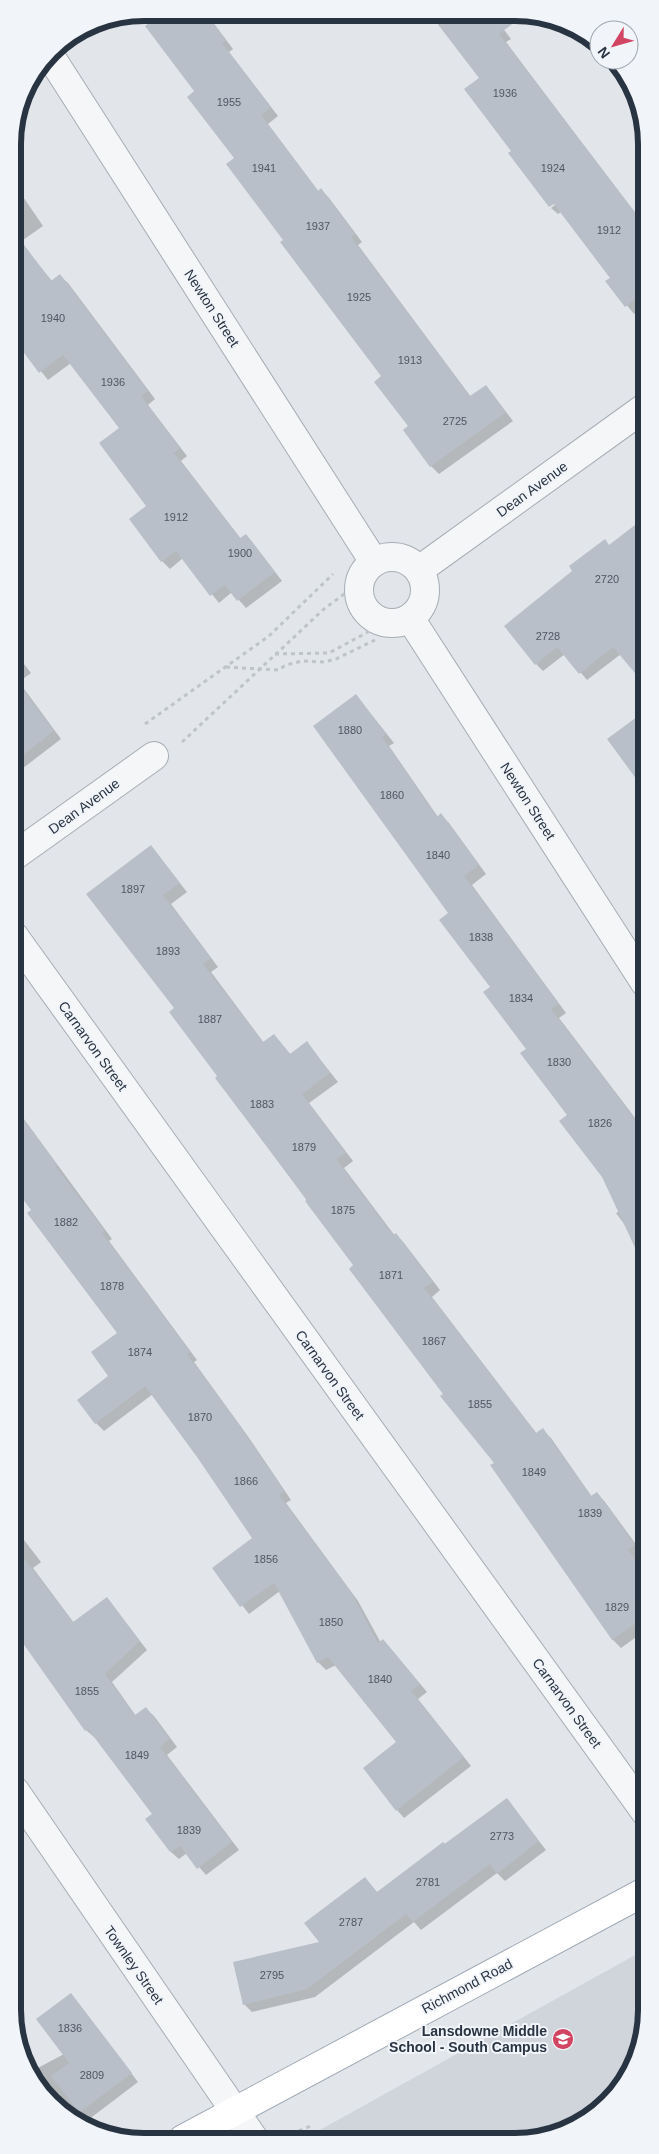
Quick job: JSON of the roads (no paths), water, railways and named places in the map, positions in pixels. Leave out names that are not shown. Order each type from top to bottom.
[{"type":"main road","name":"Richmond Road","points":[[194,2133],[637,1896]]},
{"type":"street","name":"Newton Street","points":[[53,61],[367,572]]},
{"type":"street","name":"Dean Avenue","points":[[419,570],[638,412]]},
{"type":"street","points":[[398,556],[410,561],[419,570],[425,582],[425,596],[420,608],[390,627],[373,617],[364,607],[359,595],[367,572],[385,557],[398,556]]},
{"type":"street","name":"Newton Street","points":[[390,627],[638,973]]},
{"type":"street","name":"Dean Avenue","points":[[22,851],[154,756]]},
{"type":"street","name":"Carnarvon Street","points":[[22,947],[637,1802]]},
{"type":"street","name":"Townley Street","points":[[21,1801],[250,2133]]},
{"type":"place","name":"Lansdowne Middle School - South Campus","points":[[563,2039]]}]
